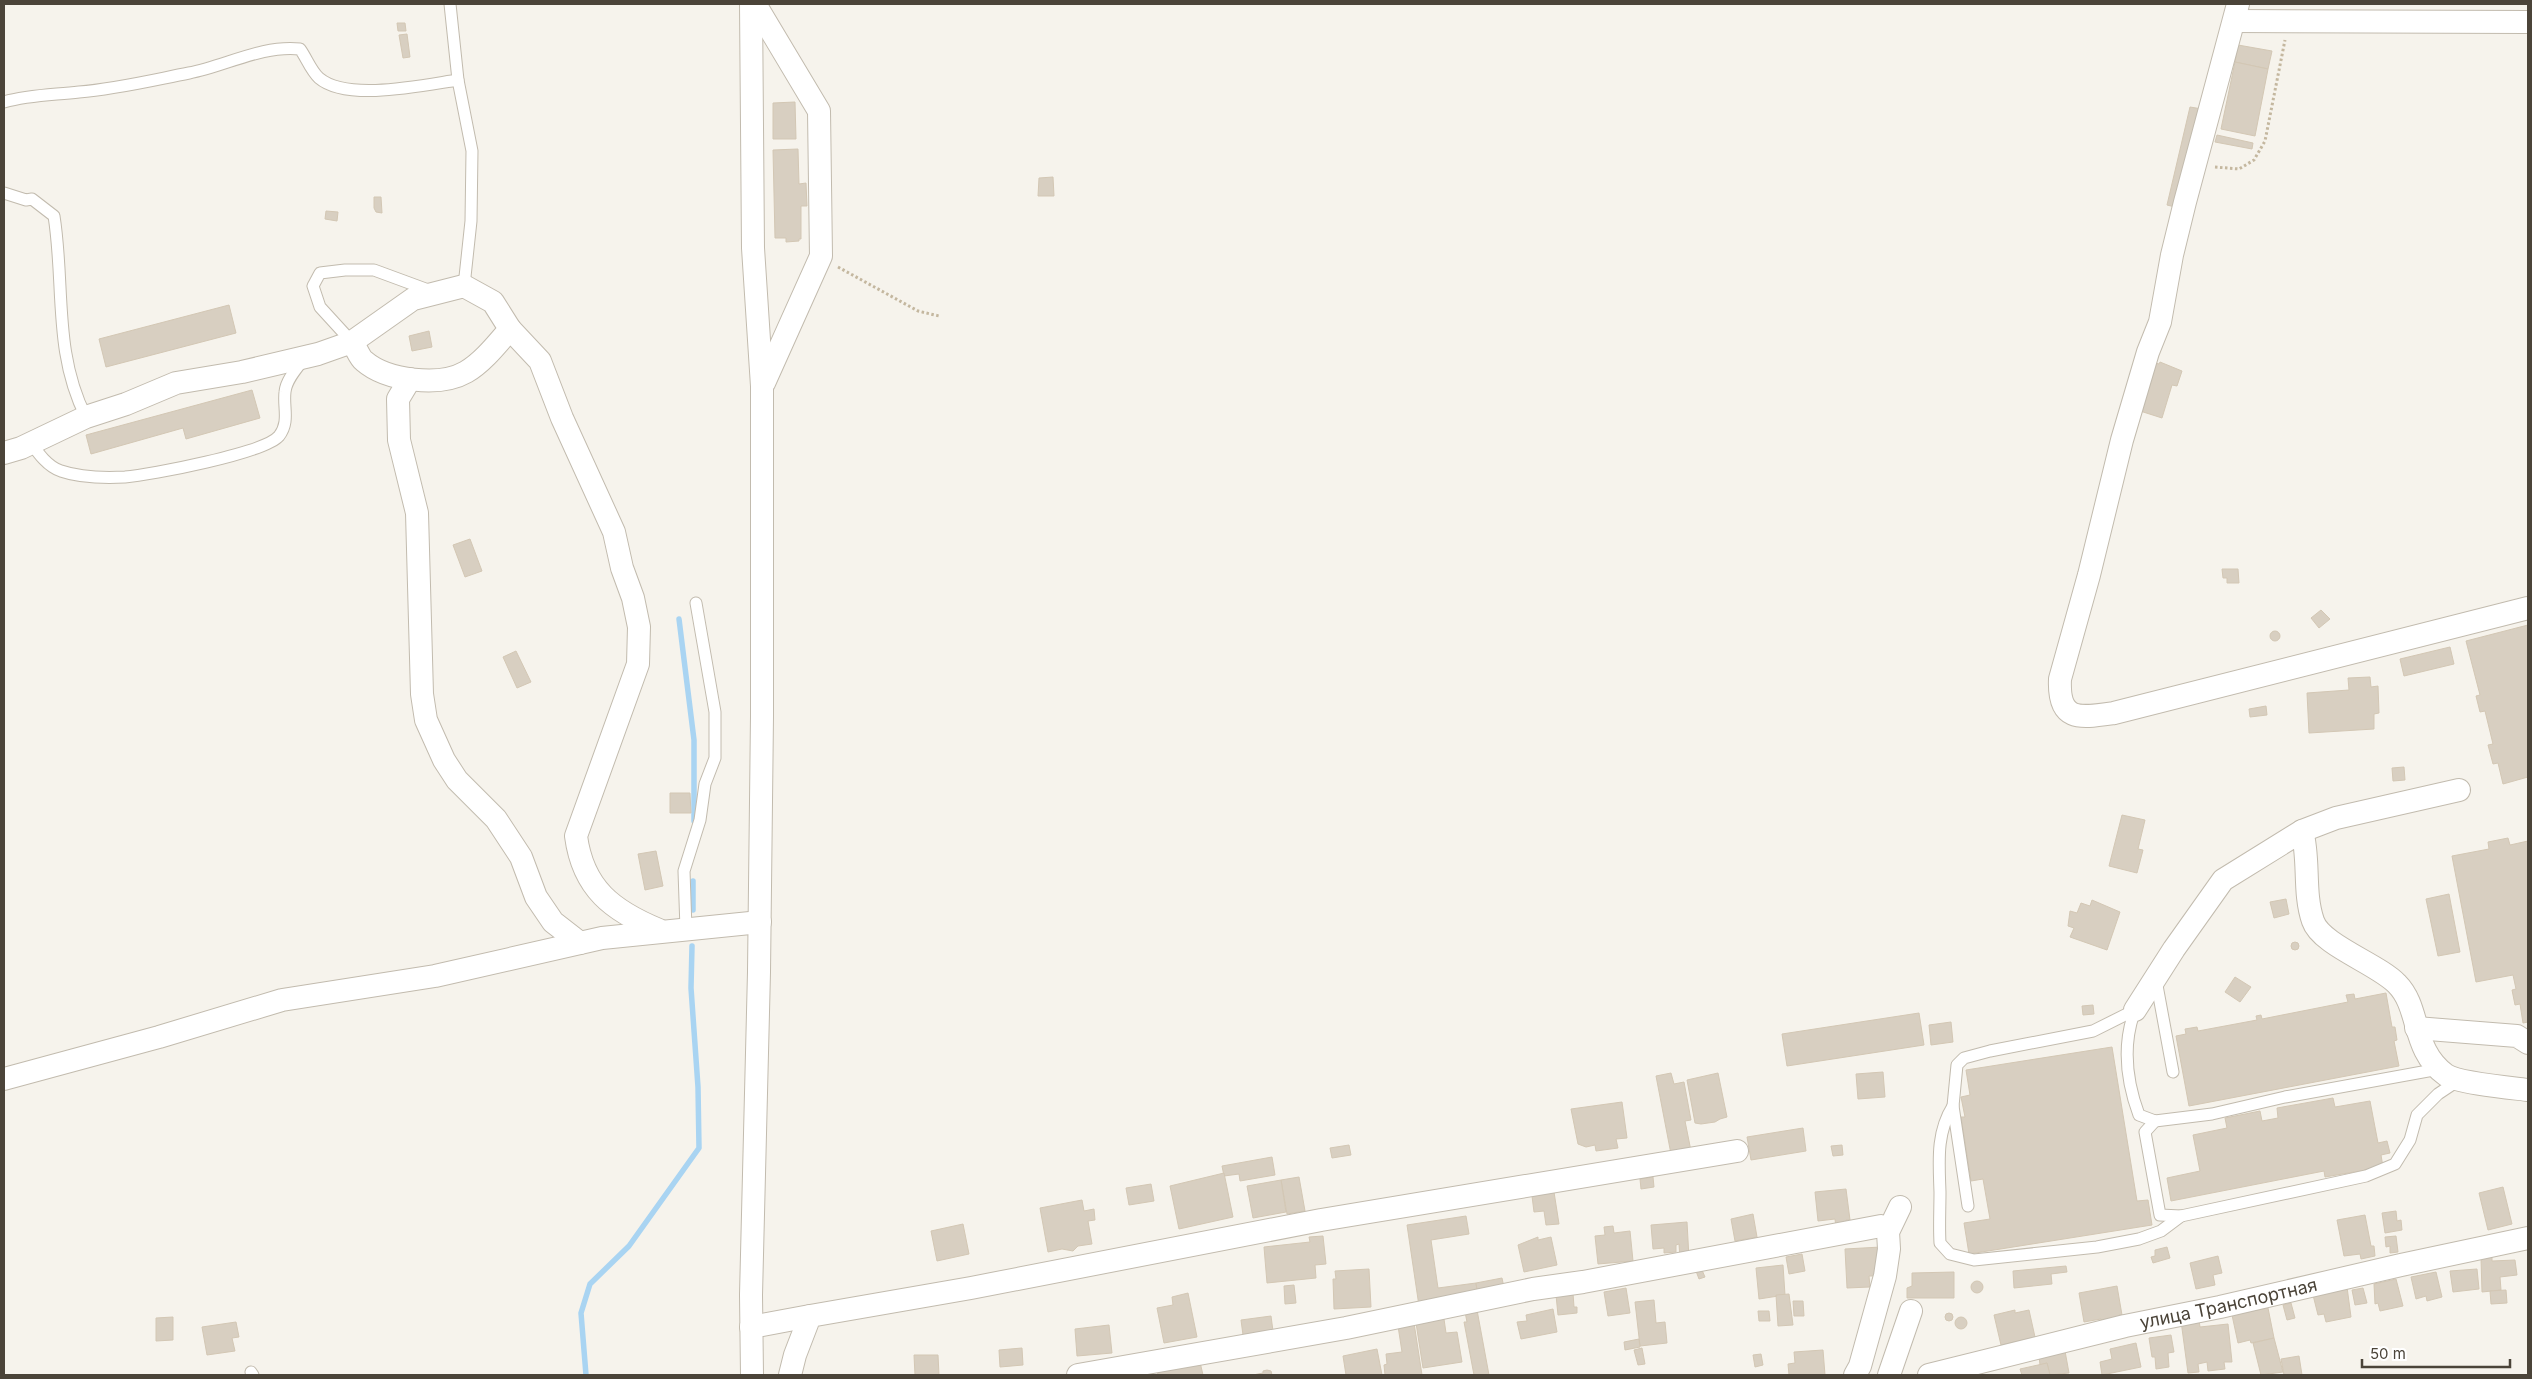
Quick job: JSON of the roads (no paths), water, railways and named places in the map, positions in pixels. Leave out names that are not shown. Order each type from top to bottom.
[{"type":"street","points":[[751,4],[753,248],[762,386],[760,922],[751,1327],[752,1375]]},
{"type":"street","points":[[756,4],[819,111],[821,256],[762,386]]},
{"type":"street","points":[[2528,22],[2289,22],[2236,12],[2172,255],[2160,322],[2148,352],[2122,440],[2092,566],[2060,679],[2059,695],[2064,709],[2072,715],[2090,717],[2114,713],[2528,608]]},
{"type":"street","points":[[4,453],[86,418],[176,384],[305,358],[352,342],[414,300],[464,286],[493,302],[510,329],[540,361],[562,418],[614,532],[639,627],[638,664],[576,836],[579,859],[597,891],[631,918],[662,931]]},
{"type":"street","points":[[352,342],[364,361],[389,374],[427,382],[465,372],[493,348],[510,329]]},
{"type":"street","points":[[410,378],[398,399],[399,440],[417,513],[422,694],[426,720],[444,760],[457,780],[496,820],[521,857],[536,897],[553,922],[580,943]]},
{"type":"street","points":[[2135,1010],[2156,980],[2174,949],[2223,880],[2302,831],[2336,818],[2459,790]]},
{"type":"street","points":[[2302,831],[2313,922],[2320,934],[2396,982],[2403,991],[2430,1061],[2448,1076],[2528,1090]]},
{"type":"street","points":[[4,1079],[160,1037],[282,1000],[436,976],[602,938],[760,922]]},
{"type":"street","points":[[2416,1028],[2516,1036],[2528,1043]]},
{"type":"street","points":[[751,1327],[971,1288],[1321,1220],[1737,1151]]},
{"type":"street","points":[[1855,1375],[1860,1366],[1885,1276],[1889,1249],[1888,1232],[1900,1207]]},
{"type":"street","points":[[1078,1375],[1346,1328],[1533,1289],[1618,1276],[1881,1226],[1888,1232]]},
{"type":"street","name":"улица Транспортная","points":[[1928,1375],[2124,1326],[2220,1307],[2528,1238]]},
{"type":"street","points":[[1889,1375],[1911,1311]]},
{"type":"street","points":[[790,1375],[794,1355],[810,1316]]},
{"type":"lane","points":[[450,4],[458,80],[472,151],[471,221],[464,286]]},
{"type":"lane","points":[[4,102],[29,95],[80,92],[192,73],[256,53],[289,48],[300,49],[318,77],[335,86],[386,89],[458,80]]},
{"type":"lane","points":[[4,193],[26,200],[32,199],[54,216],[59,248],[60,308],[69,379],[86,418]]},
{"type":"lane","points":[[352,342],[320,307],[313,286],[320,273],[345,270],[374,270],[440,294]]},
{"type":"lane","points":[[30,443],[42,459],[59,471],[90,477],[126,477],[182,467],[250,450],[278,436],[287,418],[285,391],[293,373],[305,358]]},
{"type":"lane","points":[[686,929],[684,871],[700,820],[705,784],[715,758],[715,712],[696,603]]},
{"type":"lane","points":[[2156,980],[2173,1072]]},
{"type":"lane","points":[[1968,1206],[1953,1106],[1957,1065],[1964,1058],[1990,1050],[2093,1031],[2135,1010]]},
{"type":"lane","points":[[2135,1010],[2126,1044],[2130,1091],[2145,1132],[2160,1215],[2161,1231]]},
{"type":"lane","points":[[2139,1115],[2155,1122],[2212,1114],[2285,1097],[2439,1068]]},
{"type":"lane","points":[[2160,1215],[2181,1216],[2366,1176],[2395,1164],[2410,1140],[2417,1115],[2438,1094],[2453,1084],[2474,1081]]},
{"type":"lane","points":[[1953,1106],[1946,1116],[1941,1133],[1938,1165],[1940,1243],[1950,1254],[1974,1260],[2097,1247],[2139,1239],[2161,1231],[2181,1216]]},
{"type":"lane","points":[[2145,1132],[2155,1122]]},
{"type":"waterway","points":[[679,619],[694,740],[694,821]]},
{"type":"waterway","points":[[693,881],[693,910]]},
{"type":"waterway","points":[[586,1375],[581,1313],[590,1284],[629,1246],[699,1148],[698,1087],[691,988],[692,946]]}]
